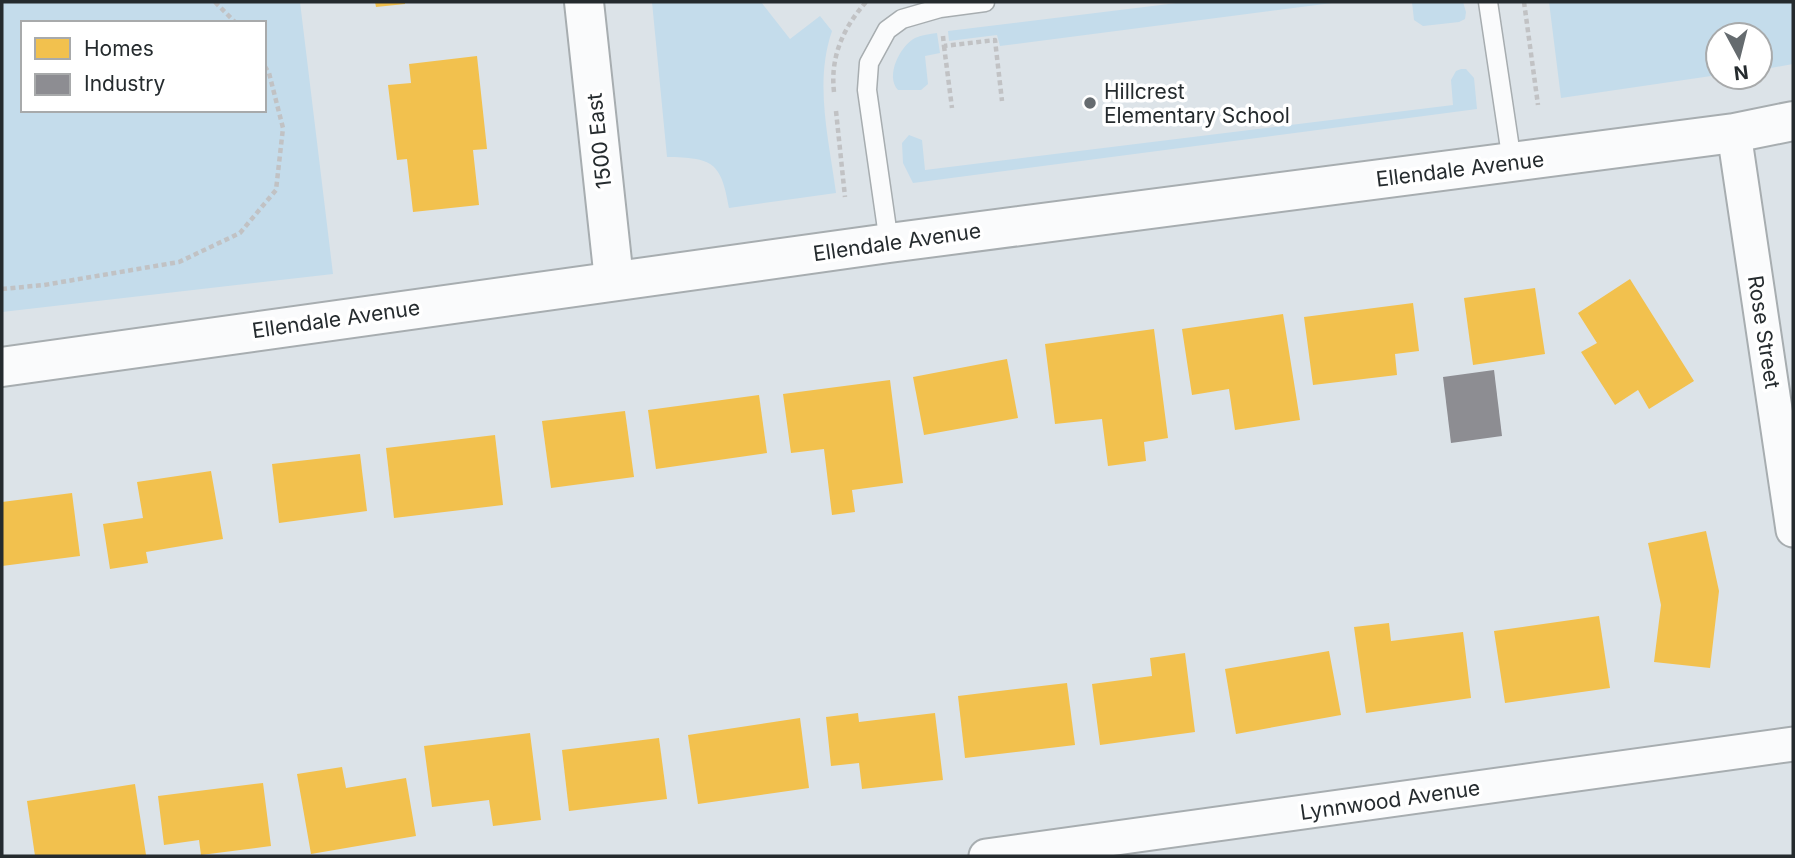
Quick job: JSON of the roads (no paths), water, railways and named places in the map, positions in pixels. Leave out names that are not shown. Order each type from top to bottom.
[{"type":"street","name":"1500 East","points":[[584,2],[614,280]]},
{"type":"street","name":"Ellendale Avenue","points":[[2,367],[614,280],[1734,133],[1793,121]]},
{"type":"street","name":"Rose Street","points":[[1734,133],[1793,530]]},
{"type":"street","name":"Lynnwood Avenue","points":[[986,856],[1793,744]]},
{"type":"lane","points":[[889,243],[867,90],[869,63],[887,30],[902,19],[940,8],[985,2]]},
{"type":"lane","points":[[1488,2],[1512,162]]},
{"type":"place","name":"Hillcrest Elementary School","points":[[1090,103]]}]
